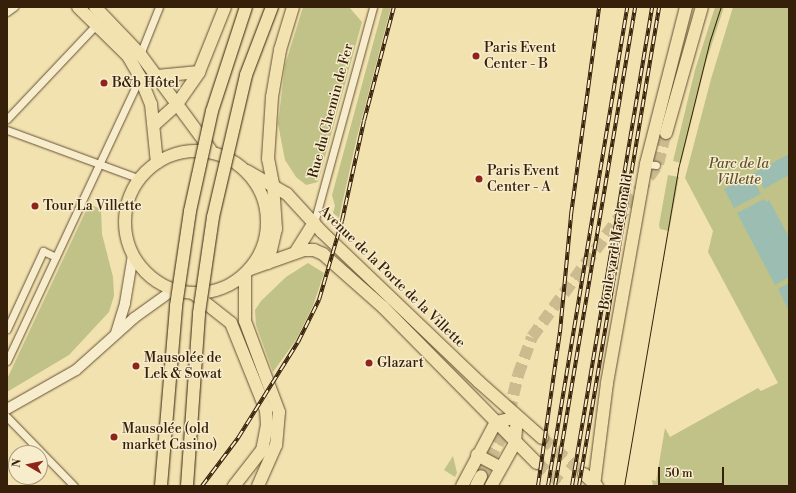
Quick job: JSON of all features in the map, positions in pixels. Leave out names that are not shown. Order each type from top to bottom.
[{"type":"main road","points":[[78,7],[96,25],[127,47],[142,49],[156,76],[213,154]]},
{"type":"main road","points":[[95,7],[127,47],[150,100],[154,125],[157,163]]},
{"type":"main road","points":[[154,125],[177,104],[199,72],[225,7]]},
{"type":"main road","points":[[162,486],[176,306],[190,211],[212,111],[246,7]]},
{"type":"main road","points":[[187,486],[199,313],[213,217],[246,75],[272,7]]},
{"type":"main road","points":[[268,263],[276,228],[273,184],[268,159],[272,97],[280,50],[293,7]]},
{"type":"main road","name":"Boulevard Macdonald","points":[[595,485],[607,384],[651,165],[686,7]]},
{"type":"main road","points":[[666,134],[702,7]]},
{"type":"main road","points":[[156,76],[199,72]]},
{"type":"main road","points":[[188,152],[213,154],[241,167],[261,194],[267,216],[263,244],[247,271],[226,287],[193,294],[173,290],[146,273],[133,255],[126,236],[125,216],[130,197],[140,179],[157,163],[188,152]]},
{"type":"main road","name":"Avenue de la Porte de la Villette","points":[[241,167],[273,184],[287,194],[314,223],[479,382],[542,438]]},
{"type":"main road","points":[[295,253],[314,223]]},
{"type":"main road","name":"Avenue de la Porte de la Villette","points":[[247,271],[310,249],[323,254],[384,307],[469,392],[515,443],[537,463]]},
{"type":"main road","points":[[115,334],[125,303],[133,255]]},
{"type":"main road","points":[[247,271],[245,321],[279,412],[276,445],[258,486]]},
{"type":"main road","points":[[7,409],[76,370],[115,334],[173,290]]},
{"type":"main road","points":[[193,294],[231,323],[266,410],[267,425],[262,450],[234,486]]},
{"type":"main road","points":[[469,392],[479,382]]},
{"type":"main road","points":[[462,486],[477,455],[496,422],[517,417],[515,443],[500,467],[491,486]]},
{"type":"main road","points":[[477,455],[500,467]]},
{"type":"main road","points":[[584,474],[595,485]]},
{"type":"street","points":[[7,12],[14,7]]},
{"type":"street","points":[[7,361],[99,164],[137,72],[142,49],[159,7]]},
{"type":"street","name":"Rue du Chemin de Fer","points":[[314,223],[373,7]]},
{"type":"street","points":[[7,119],[96,25]]},
{"type":"street","points":[[7,130],[140,179]]},
{"type":"street","points":[[7,328],[44,251],[56,257]]},
{"type":"street","points":[[7,417],[74,486]]},
{"type":"green space","points":[[303,7],[349,7],[362,22],[318,182],[306,185],[296,177],[285,160],[278,124],[285,65]]},
{"type":"green space","points":[[383,7],[391,7],[357,137],[339,218],[333,213],[335,206],[332,195]]},
{"type":"green space","points":[[715,7],[724,7],[706,62],[681,163],[673,161],[695,70]]},
{"type":"green space","name":"Parc de la Villette","points":[[733,7],[789,7],[789,486],[653,486],[652,480],[656,481],[665,428],[670,437],[758,388],[761,391],[778,383],[708,252],[713,231],[685,178],[711,79]]},
{"type":"green space","points":[[668,175],[679,177],[669,231],[660,229],[659,225]]},
{"type":"green space","points":[[89,204],[101,209],[102,234],[113,277],[114,296],[109,312],[69,355],[7,392],[7,379]]},
{"type":"green space","points":[[308,263],[324,273],[313,306],[296,340],[273,372],[256,325],[255,310],[261,301],[286,277]]},
{"type":"green space","points":[[453,456],[457,473],[455,477],[444,470]]},
{"type":"water","points":[[789,154],[789,175],[764,189],[761,183],[756,184],[761,194],[734,208],[724,189]]},
{"type":"water","points":[[764,199],[766,202],[769,200],[789,237],[789,277],[775,285],[737,213]]},
{"type":"water","points":[[789,283],[789,311],[778,289]]},
{"type":"tunnel","points":[[481,476],[505,430],[518,375],[532,337],[658,164],[666,133]]},
{"type":"tunnel","points":[[542,438],[584,474]]},
{"type":"tunnel","points":[[537,463],[564,486]]},
{"type":"tram line","points":[[624,486],[678,169],[710,40],[721,7]]},
{"type":"railway","points":[[202,486],[238,438],[298,342],[319,300],[342,221],[364,121],[394,7]]},
{"type":"railway","points":[[538,486],[560,332],[571,215],[599,7]]},
{"type":"railway","points":[[548,486],[627,7]]},
{"type":"railway","points":[[555,486],[635,7]]},
{"type":"railway","points":[[572,486],[652,7]]},
{"type":"railway","points":[[579,486],[659,7]]},
{"type":"place","name":"Paris Event Center - B","points":[[476,56]]},
{"type":"place","name":"B&b Hôtel","points":[[104,83]]},
{"type":"place","name":"Paris Event Center - A","points":[[479,179]]},
{"type":"place","name":"Tour La Villette","points":[[35,206]]},
{"type":"place","name":"Glazart","points":[[369,363]]},
{"type":"place","name":"Mausolée de Lek & Sowat","points":[[136,366]]},
{"type":"place","name":"Mausolée (old market Casino)","points":[[114,437]]}]
